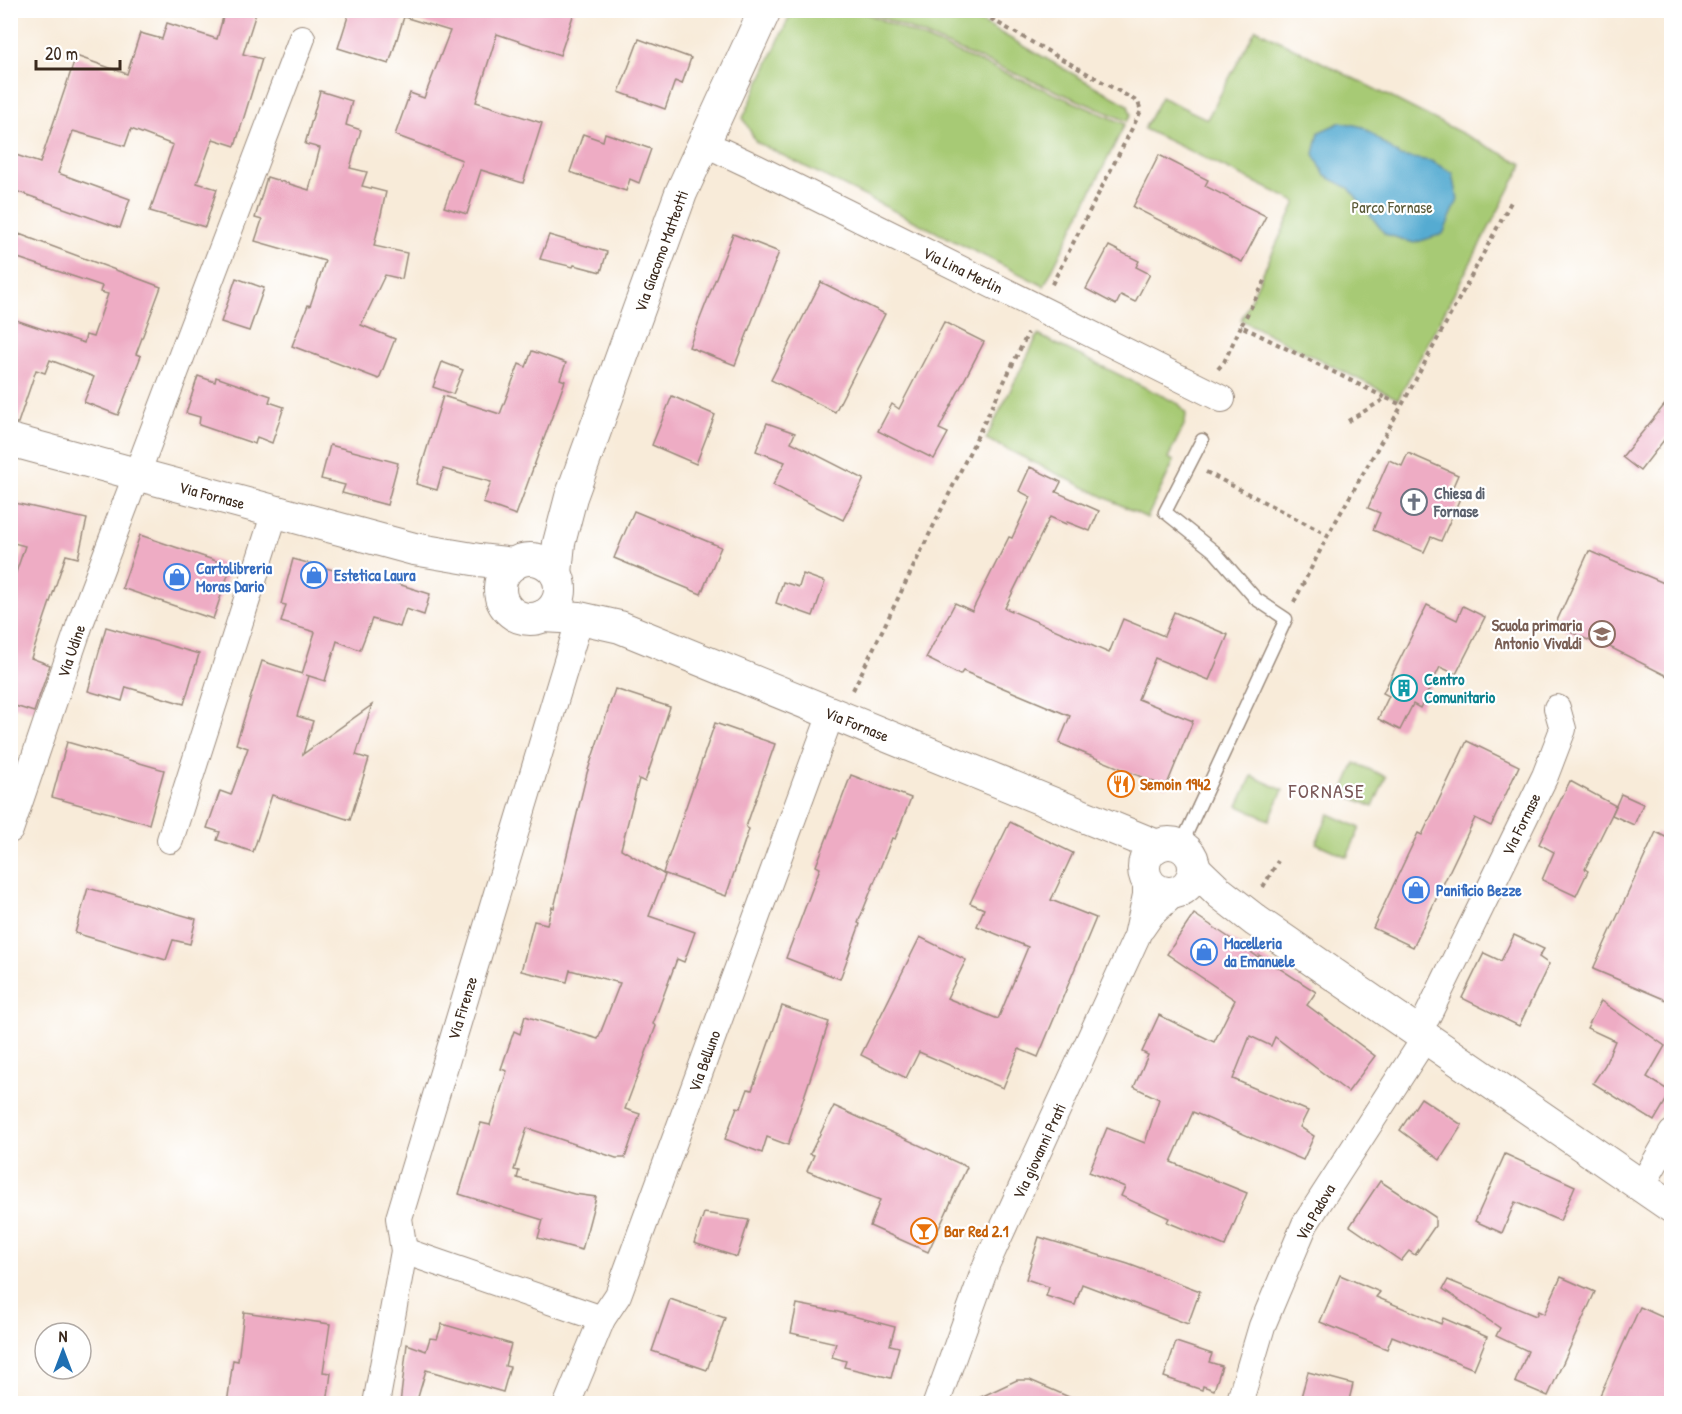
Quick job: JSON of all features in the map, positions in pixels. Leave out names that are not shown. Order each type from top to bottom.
[{"type":"street","name":"Via Giacomo Matteotti","points":[[558,578],[560,543],[571,497],[681,194],[765,10]]},
{"type":"street","name":"Via Udine","points":[[10,830],[80,624],[302,38]]},
{"type":"street","name":"Via Lina Merlin","points":[[703,144],[1222,399]]},
{"type":"street","name":"Via Fornase","points":[[10,440],[414,549],[478,560],[518,562],[540,560],[549,566],[574,595],[620,627]]},
{"type":"street","name":"Via Giacomo Matteotti","points":[[518,562],[539,546],[571,497]]},
{"type":"street","points":[[170,840],[275,512]]},
{"type":"street","name":"Via Fornase","points":[[414,549],[485,586],[501,598],[514,614],[523,618],[533,619],[543,616],[580,618],[620,627],[1094,820],[1213,899],[1256,921],[1671,1207]]},
{"type":"street","points":[[501,598],[502,578],[518,562]]},
{"type":"street","points":[[543,616],[552,610],[558,601],[560,592],[558,578]]},
{"type":"street","name":"Via Firenze","points":[[376,1404],[404,1251],[399,1218],[580,618]]},
{"type":"street","name":"Via Fornase","points":[[1420,1035],[1545,776],[1563,729],[1557,708]]},
{"type":"street","name":"Via Belluno","points":[[567,1404],[602,1319],[618,1295],[835,716]]},
{"type":"street","name":"Via giovanni Prati","points":[[936,1404],[987,1263],[1137,936],[1145,901],[1169,870]]},
{"type":"street","name":"Via Padova","points":[[1239,1404],[1262,1326],[1305,1224],[1420,1035]]},
{"type":"street","points":[[1641,1187],[1671,1133]]},
{"type":"street","points":[[404,1251],[602,1319]]},
{"type":"lane","points":[[1169,870],[1286,619],[1256,599],[1215,552],[1165,512],[1202,440]]},
{"type":"path","points":[[975,10],[1138,102],[1141,111],[1047,294]]},
{"type":"path","points":[[1286,619],[1328,535],[1402,405],[1511,202]]},
{"type":"path","points":[[1265,281],[1242,326],[1402,405]]},
{"type":"path","points":[[835,716],[1032,324]]},
{"type":"path","points":[[1348,421],[1386,398]]},
{"type":"path","points":[[1190,464],[1328,535]]},
{"type":"path","points":[[1263,887],[1278,861]]},
{"type":"green space","points":[[858,10],[1125,124],[1044,286],[756,142],[743,118],[792,11]]},
{"type":"green space","points":[[867,11],[962,11],[1128,105],[1131,115],[1127,121]]},
{"type":"green space","name":"Parco Fornase","points":[[1256,29],[1523,164],[1398,399],[1241,320],[1296,202],[1144,129],[1161,97],[1207,119]]},
{"type":"green space","points":[[1038,335],[1179,404],[1186,414],[1185,423],[1168,458],[1174,461],[1147,518],[986,439]]},
{"type":"green space","points":[[1355,763],[1386,777],[1373,807],[1342,793]]},
{"type":"green space","points":[[1252,776],[1283,790],[1269,820],[1238,806]]},
{"type":"green space","points":[[1329,814],[1360,828],[1347,857],[1316,843]]},
{"type":"water","points":[[1341,122],[1363,127],[1400,156],[1431,161],[1453,173],[1458,200],[1443,234],[1414,243],[1385,234],[1349,188],[1325,176],[1314,154],[1319,132]]},
{"type":"building","points":[[225,10],[257,10],[243,54],[262,59],[235,146],[213,139],[197,183],[217,189],[205,227],[150,211],[173,145],[131,129],[125,146],[73,131],[58,173],[130,199],[120,228],[10,189],[10,153],[40,163],[76,56],[127,74],[140,33],[162,39],[167,23],[217,39]]},
{"type":"building","points":[[350,10],[575,10],[560,55],[497,34],[476,102],[542,123],[523,183],[481,170],[467,214],[444,207],[462,160],[395,135],[410,93],[424,98],[450,31],[404,17],[389,64],[338,48]]},
{"type":"building","points":[[639,39],[691,58],[682,84],[675,81],[665,109],[619,92]]},
{"type":"building","points":[[320,91],[352,101],[346,125],[361,130],[350,168],[367,172],[362,186],[386,192],[374,246],[407,253],[402,279],[385,275],[361,325],[395,339],[379,379],[292,346],[308,305],[310,306],[325,261],[255,241],[262,220],[255,218],[267,177],[309,190],[320,148],[305,144]]},
{"type":"building","points":[[605,133],[651,149],[639,183],[630,179],[626,191],[570,172],[583,134],[603,141]]},
{"type":"building","points":[[1159,155],[1208,180],[1205,186],[1266,216],[1242,262],[1133,207]]},
{"type":"building","points":[[19,234],[161,287],[136,354],[141,356],[118,415],[84,402],[94,377],[50,360],[45,373],[36,370],[18,423],[10,423],[10,318],[84,343],[86,335],[93,337],[108,294],[100,292],[102,286],[12,256]]},
{"type":"building","points":[[733,234],[779,252],[735,365],[689,347]]},
{"type":"building","points":[[549,235],[607,252],[601,272],[540,259]]},
{"type":"building","points":[[1109,246],[1139,261],[1136,267],[1150,274],[1135,302],[1121,295],[1116,305],[1086,289]]},
{"type":"building","points":[[236,278],[264,288],[249,331],[221,322]]},
{"type":"building","points":[[821,282],[885,314],[835,412],[771,380]]},
{"type":"building","points":[[944,322],[984,342],[939,429],[948,433],[934,459],[878,431],[892,404],[899,409]]},
{"type":"building","points":[[532,351],[566,363],[560,379],[565,381],[516,515],[483,503],[491,482],[443,469],[437,490],[416,484],[443,396],[500,414],[519,364],[526,367]]},
{"type":"building","points":[[442,362],[463,370],[453,394],[433,387]]},
{"type":"building","points":[[198,376],[215,382],[216,377],[271,396],[269,402],[284,407],[272,443],[257,437],[255,444],[199,425],[200,417],[186,413]]},
{"type":"building","points":[[672,396],[715,415],[696,464],[652,445]]},
{"type":"building","points":[[1671,397],[1671,431],[1640,471],[1622,457]]},
{"type":"building","points":[[767,423],[795,433],[791,442],[864,479],[843,520],[773,485],[785,462],[756,451]]},
{"type":"building","points":[[330,445],[398,463],[387,505],[342,493],[345,485],[321,479]]},
{"type":"building","name":"Chiesa di Fornase","points":[[1408,453],[1458,475],[1451,491],[1461,496],[1441,541],[1431,537],[1424,552],[1373,530],[1380,513],[1368,508],[1389,460],[1402,466]]},
{"type":"building","points":[[1030,467],[1061,482],[1056,492],[1099,511],[1090,531],[1050,517],[1005,608],[1109,653],[1123,619],[1164,636],[1174,612],[1228,635],[1209,680],[1155,658],[1138,699],[1193,721],[1166,787],[1059,743],[1070,716],[963,671],[960,675],[926,658],[955,603],[972,611],[1009,537],[1012,538],[1031,497],[1019,491]]},
{"type":"building","points":[[10,502],[87,519],[78,558],[66,555],[31,658],[50,665],[34,712],[15,706],[14,709],[10,708],[10,590],[25,546],[10,542]]},
{"type":"building","points":[[634,511],[721,547],[701,594],[614,558]]},
{"type":"building","name":"Cartolibreria Moras Dario","points":[[140,535],[231,566],[213,619],[122,588]]},
{"type":"building","points":[[1589,551],[1671,586],[1671,678],[1602,643],[1601,646],[1555,625]]},
{"type":"building","points":[[293,559],[381,583],[382,579],[430,594],[424,615],[406,609],[400,627],[372,619],[360,650],[337,641],[325,681],[306,675],[309,676],[297,716],[313,721],[303,754],[372,705],[356,755],[369,759],[350,820],[272,795],[253,852],[217,840],[220,832],[207,828],[220,791],[231,795],[248,748],[236,744],[262,661],[302,674],[315,632],[281,622],[286,605],[281,604]]},
{"type":"building","points":[[803,574],[825,582],[813,616],[776,603],[783,582],[799,587]]},
{"type":"building","points":[[1427,605],[1457,620],[1463,606],[1485,617],[1456,674],[1440,667],[1420,708],[1413,704],[1400,730],[1378,719],[1389,696],[1383,693]]},
{"type":"building","points":[[106,627],[199,654],[184,704],[126,687],[122,701],[88,691]]},
{"type":"building","points":[[615,689],[670,707],[645,782],[639,779],[621,849],[665,875],[649,916],[695,932],[684,962],[677,959],[653,1024],[656,1026],[625,1109],[640,1114],[625,1158],[616,1158],[527,1128],[514,1170],[519,1171],[517,1178],[574,1194],[596,1197],[582,1250],[538,1238],[543,1220],[459,1194],[481,1123],[490,1125],[507,1071],[501,1069],[514,1031],[520,1034],[525,1016],[598,1039],[620,983],[570,970],[567,982],[521,971],[534,921],[547,924],[552,907],[554,908],[587,773]]},
{"type":"building","points":[[715,723],[775,744],[746,827],[749,829],[726,896],[663,873]]},
{"type":"building","points":[[1467,741],[1519,766],[1491,826],[1475,818],[1413,947],[1373,928],[1418,833],[1422,835]]},
{"type":"building","points":[[67,742],[164,770],[149,824],[52,797]]},
{"type":"building","points":[[851,775],[911,798],[895,839],[892,838],[858,923],[860,924],[840,979],[786,958],[820,868],[816,866]]},
{"type":"building","points":[[1570,781],[1616,806],[1585,869],[1588,871],[1576,896],[1542,880],[1554,852],[1539,844]]},
{"type":"building","points":[[1621,794],[1643,804],[1634,825],[1612,815]]},
{"type":"building","points":[[1010,822],[1073,853],[1051,900],[1096,918],[1038,1057],[1019,1049],[1003,1088],[919,1052],[906,1078],[861,1055],[920,937],[966,960],[947,998],[998,1019],[1028,947],[977,926],[984,909],[970,903]]},
{"type":"building","points":[[1656,832],[1671,840],[1671,1002],[1593,969]]},
{"type":"building","points":[[88,888],[196,919],[190,944],[173,940],[166,960],[75,933]]},
{"type":"building","points":[[1194,914],[1316,992],[1307,1005],[1375,1056],[1348,1092],[1275,1037],[1271,1046],[1250,1036],[1233,1079],[1308,1111],[1300,1127],[1314,1136],[1303,1160],[1193,1112],[1171,1162],[1247,1193],[1225,1246],[1167,1222],[1169,1218],[1121,1196],[1125,1187],[1089,1172],[1107,1128],[1145,1143],[1159,1099],[1134,1087],[1148,1055],[1142,1052],[1159,1015],[1214,1042],[1235,1000],[1167,954]]},
{"type":"building","points":[[1514,935],[1544,949],[1539,957],[1549,964],[1519,1026],[1462,998],[1484,953],[1501,961]]},
{"type":"building","points":[[1601,1001],[1665,1046],[1647,1077],[1671,1092],[1654,1121],[1593,1083],[1605,1065],[1615,1041],[1587,1028]]},
{"type":"building","points":[[782,1006],[829,1022],[788,1145],[767,1137],[762,1153],[725,1139],[737,1107],[741,1108],[748,1089],[752,1090]]},
{"type":"building","points":[[1421,1098],[1462,1125],[1440,1160],[1400,1130]]},
{"type":"building","points":[[834,1106],[967,1167],[928,1252],[870,1226],[880,1200],[807,1171],[814,1155],[810,1154]]},
{"type":"building","points":[[1505,1154],[1575,1186],[1560,1221],[1515,1202],[1502,1233],[1475,1221]]},
{"type":"building","points":[[1380,1181],[1435,1217],[1435,1226],[1415,1255],[1409,1251],[1401,1261],[1350,1226]]},
{"type":"building","points":[[704,1213],[749,1220],[737,1257],[694,1243]]},
{"type":"building","points":[[1039,1237],[1128,1264],[1200,1291],[1188,1324],[1082,1284],[1075,1305],[1046,1296],[1049,1287],[1026,1279]]},
{"type":"building","points":[[1340,1275],[1380,1292],[1376,1297],[1441,1324],[1443,1318],[1487,1337],[1474,1369],[1392,1336],[1387,1349],[1320,1322]]},
{"type":"building","points":[[1561,1277],[1595,1292],[1548,1396],[1515,1382],[1528,1351],[1496,1336],[1500,1328],[1443,1289],[1448,1280],[1536,1316],[1538,1311],[1544,1314]]},
{"type":"building","points":[[670,1299],[725,1318],[707,1370],[652,1351]]},
{"type":"building","points":[[797,1304],[895,1327],[890,1345],[899,1347],[891,1378],[844,1367],[846,1361],[832,1357],[836,1343],[791,1333]]},
{"type":"building","points":[[1640,1307],[1671,1321],[1671,1404],[1596,1404]]},
{"type":"building","points":[[244,1312],[330,1324],[323,1372],[331,1373],[327,1404],[276,1404],[254,1400],[253,1404],[227,1404],[233,1360],[238,1361]]},
{"type":"building","points":[[442,1324],[511,1344],[505,1366],[510,1367],[503,1392],[426,1370],[416,1404],[400,1404],[407,1344],[426,1351],[430,1338],[437,1339]]},
{"type":"building","points":[[1176,1342],[1212,1354],[1209,1362],[1222,1366],[1214,1390],[1203,1386],[1202,1390],[1164,1377]]},
{"type":"building","points":[[1308,1372],[1353,1384],[1348,1404],[1299,1404]]},
{"type":"building","points":[[1017,1380],[1030,1380],[1085,1404],[966,1404]]},
{"type":"place","name":"Chiesa di Fornase","points":[[1414,502]]},
{"type":"place","name":"Estetica Laura","points":[[314,575]]},
{"type":"place","name":"Cartolibreria Moras Dario","points":[[177,577]]},
{"type":"place","name":"Scuola primaria Antonio Vivaldi","points":[[1602,634]]},
{"type":"place","name":"Centro Comunitario","points":[[1404,688]]},
{"type":"place","name":"Semoin 1942","points":[[1121,784]]},
{"type":"place","name":"Panificio Bezze","points":[[1416,890]]},
{"type":"place","name":"Macelleria da Emanuele","points":[[1204,952]]},
{"type":"place","name":"Bar Red 2.1","points":[[924,1231]]},
{"type":"district","name":"FORNASE","points":[[1327,791]]}]
